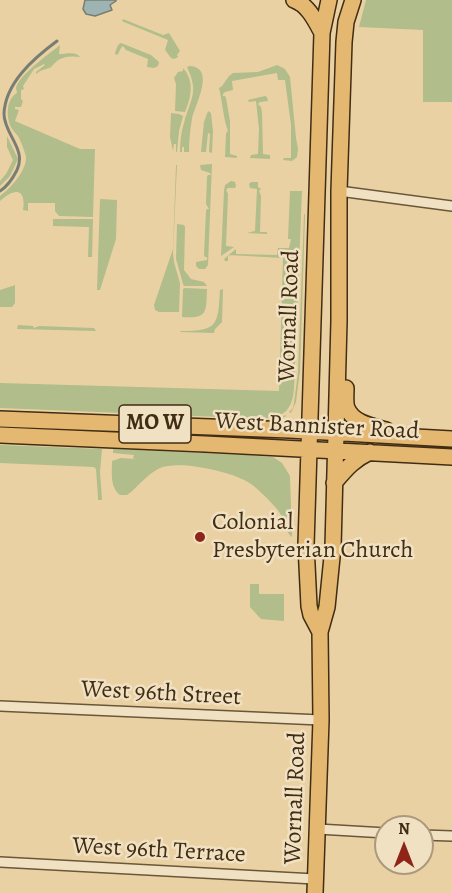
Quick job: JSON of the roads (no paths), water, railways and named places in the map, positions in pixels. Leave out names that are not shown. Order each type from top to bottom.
[{"type":"main road","points":[[294,0],[301,2],[312,15],[322,33]]},
{"type":"main road","name":"Wornall Road","points":[[320,632],[310,615],[306,545],[322,33],[329,0]]},
{"type":"main road","name":"Wornall Road","points":[[315,886],[321,720],[320,632],[327,608],[332,556],[344,42],[352,0]]},
{"type":"main road","points":[[339,321],[345,337],[347,407],[359,421],[415,437]]},
{"type":"main road","name":"West Bannister Road","points":[[0,419],[452,439]]},
{"type":"main road","name":"West Bannister Road","points":[[0,435],[452,456]]},
{"type":"main road","points":[[334,483],[349,464],[371,452]]},
{"type":"street","points":[[339,192],[452,206]]},
{"type":"street","name":"West 96th Street","points":[[0,706],[321,720]]},
{"type":"street","points":[[318,829],[374,832]]},
{"type":"street","points":[[434,835],[452,836]]},
{"type":"street","name":"West 96th Terrace","points":[[0,862],[315,886]]},
{"type":"water","points":[[85,0],[116,1],[110,5],[112,10],[95,16],[86,14],[83,9]]},
{"type":"waterway","points":[[0,191],[12,179],[19,162],[17,148],[5,121],[4,114],[9,92],[30,63],[57,41]]},
{"type":"place","name":"Colonial Presbyterian Church","points":[[200,537]]}]
